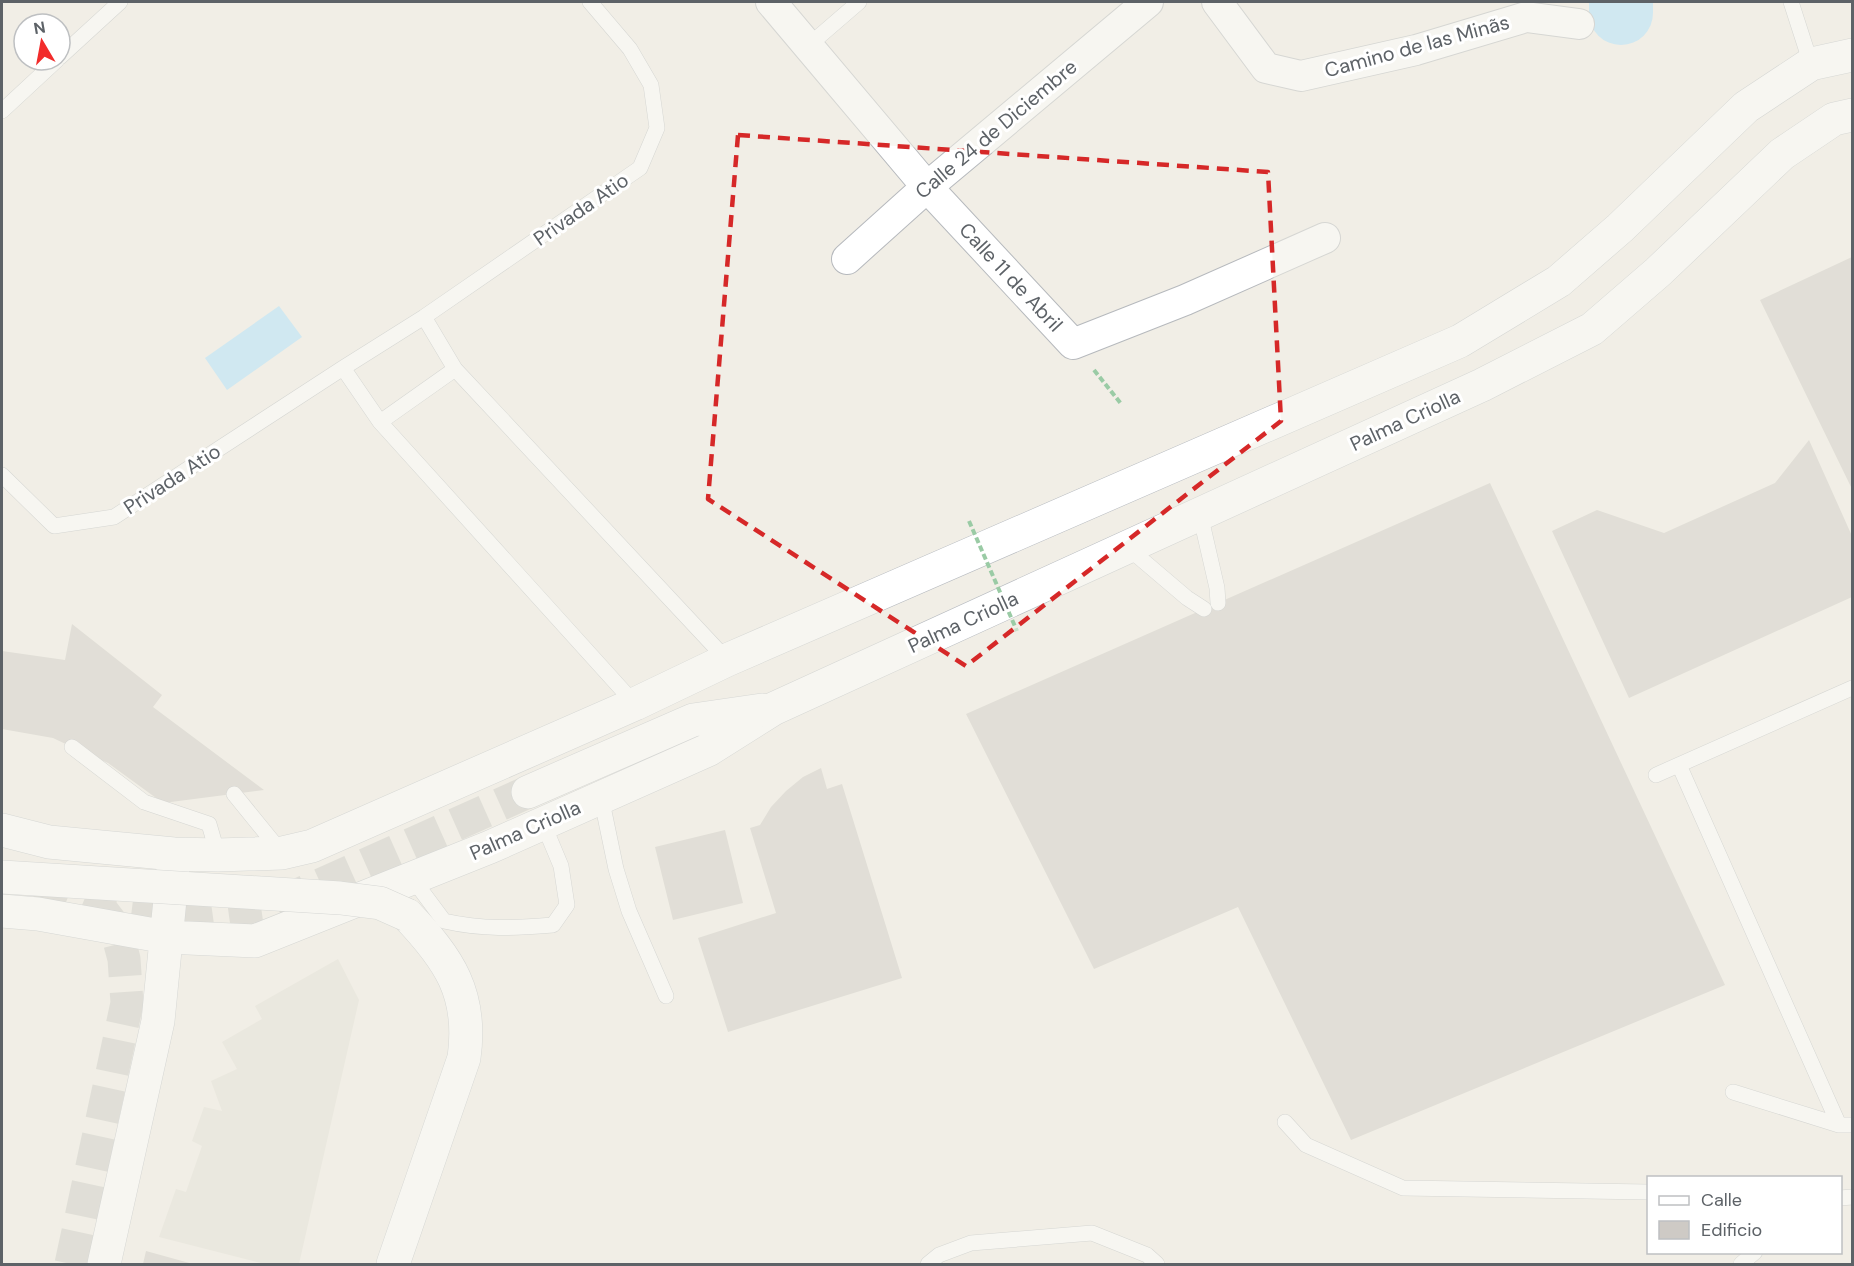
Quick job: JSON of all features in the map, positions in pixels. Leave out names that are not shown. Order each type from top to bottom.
[{"type":"main road","points":[[2,830],[49,842],[174,854],[282,853],[312,846],[635,704],[728,660],[1460,341],[1559,281],[1620,228],[1746,107],[1811,64],[1852,55]]},
{"type":"main road","name":"Palma Criolla","points":[[2,911],[38,914],[166,937],[255,942],[543,823],[708,750],[773,709],[1482,385],[1592,329],[1658,272],[1782,154],[1834,119],[1852,115]]},
{"type":"main road","points":[[528,792],[693,720],[773,709]]},
{"type":"main road","points":[[139,850],[154,870],[154,901],[147,917],[116,928],[144,965],[158,1021]]},
{"type":"main road","points":[[104,1264],[158,1021],[174,854]]},
{"type":"main road","points":[[2,877],[339,898],[380,903],[407,915],[428,936],[453,974],[463,1001],[468,1032],[465,1058],[393,1264]]},
{"type":"street","name":"Calle 11 de Abril","points":[[771,2],[927,186],[1073,344],[1185,300],[1325,238]]},
{"type":"street","name":"Calle 24 de Diciembre","points":[[847,259],[927,186],[1148,2]]},
{"type":"street","name":"Camino de las Minãs","points":[[1217,2],[1266,68],[1301,76],[1416,50],[1526,17],[1579,24]]},
{"type":"lane","points":[[72,46],[120,2]]},
{"type":"lane","name":"Privada Atio","points":[[2,475],[54,526],[114,517],[424,317],[640,168],[657,128],[651,86],[630,50],[590,2]]},
{"type":"lane","points":[[808,46],[859,2]]},
{"type":"lane","points":[[1791,2],[1811,64],[1852,41]]},
{"type":"lane","points":[[2,111],[44,72]]},
{"type":"lane","points":[[424,317],[455,369],[728,660]]},
{"type":"lane","points":[[343,368],[380,422],[635,704]]},
{"type":"lane","points":[[380,422],[455,369]]},
{"type":"lane","points":[[1127,547],[1187,598],[1211,606],[1217,588],[1200,514]]},
{"type":"lane","points":[[1656,775],[1852,688]]},
{"type":"lane","points":[[72,747],[144,802],[209,824],[218,855]]},
{"type":"lane","points":[[1679,765],[1846,1125]]},
{"type":"lane","points":[[234,794],[282,853]]},
{"type":"lane","points":[[601,797],[616,869],[629,910],[666,996]]},
{"type":"lane","points":[[412,878],[444,921],[471,927],[502,929],[553,924],[567,905],[561,866],[543,823]]},
{"type":"lane","points":[[1733,1092],[1846,1125]]},
{"type":"lane","points":[[1285,1122],[1306,1145],[1403,1188],[1647,1192]]},
{"type":"lane","points":[[928,1264],[939,1255],[971,1243],[1092,1233],[1147,1255],[1157,1264]]},
{"type":"lane","points":[[1741,1264],[1753,1254]]},
{"type":"path","points":[[1073,344],[1122,405]]},
{"type":"path","points":[[969,521],[1017,631]]},
{"type":"highlighted area","points":[[738,135],[1268,172],[1281,421],[966,666],[708,499]]},
{"type":"shaded area","points":[[338,959],[359,1000],[299,1264],[265,1264],[159,1237],[176,1189],[186,1192],[202,1146],[192,1141],[204,1107],[222,1111],[211,1081],[237,1069],[222,1042],[262,1019],[255,1006]]},
{"type":"water","points":[[279,306],[302,337],[227,390],[205,358]]},
{"type":"building","points":[[1852,257],[1852,489],[1760,300]]},
{"type":"building","points":[[1809,440],[1852,536],[1852,597],[1629,698],[1552,531],[1597,510],[1664,533],[1775,483]]},
{"type":"building","points":[[1490,483],[1725,985],[1351,1140],[1238,907],[1094,969],[966,714]]},
{"type":"building","points":[[72,624],[162,695],[153,707],[264,790],[163,803],[108,763],[53,738],[2,729],[2,651],[65,660]]},
{"type":"building","points":[[821,768],[827,789],[842,784],[902,978],[728,1032],[698,938],[776,913],[750,828],[760,825],[771,807],[786,791],[803,777]]},
{"type":"building","points":[[725,830],[743,903],[673,920],[655,847]]},
{"type":"building","points":[[146,1251],[193,1264],[143,1264]]},
{"type":"waterway","points":[[1621,2],[1621,13]]},
{"type":"tunnel","points":[[39,881],[99,906],[204,919],[262,911],[528,792]]},
{"type":"tunnel","points":[[71,1264],[127,1003],[124,959],[116,929],[100,908]]}]
